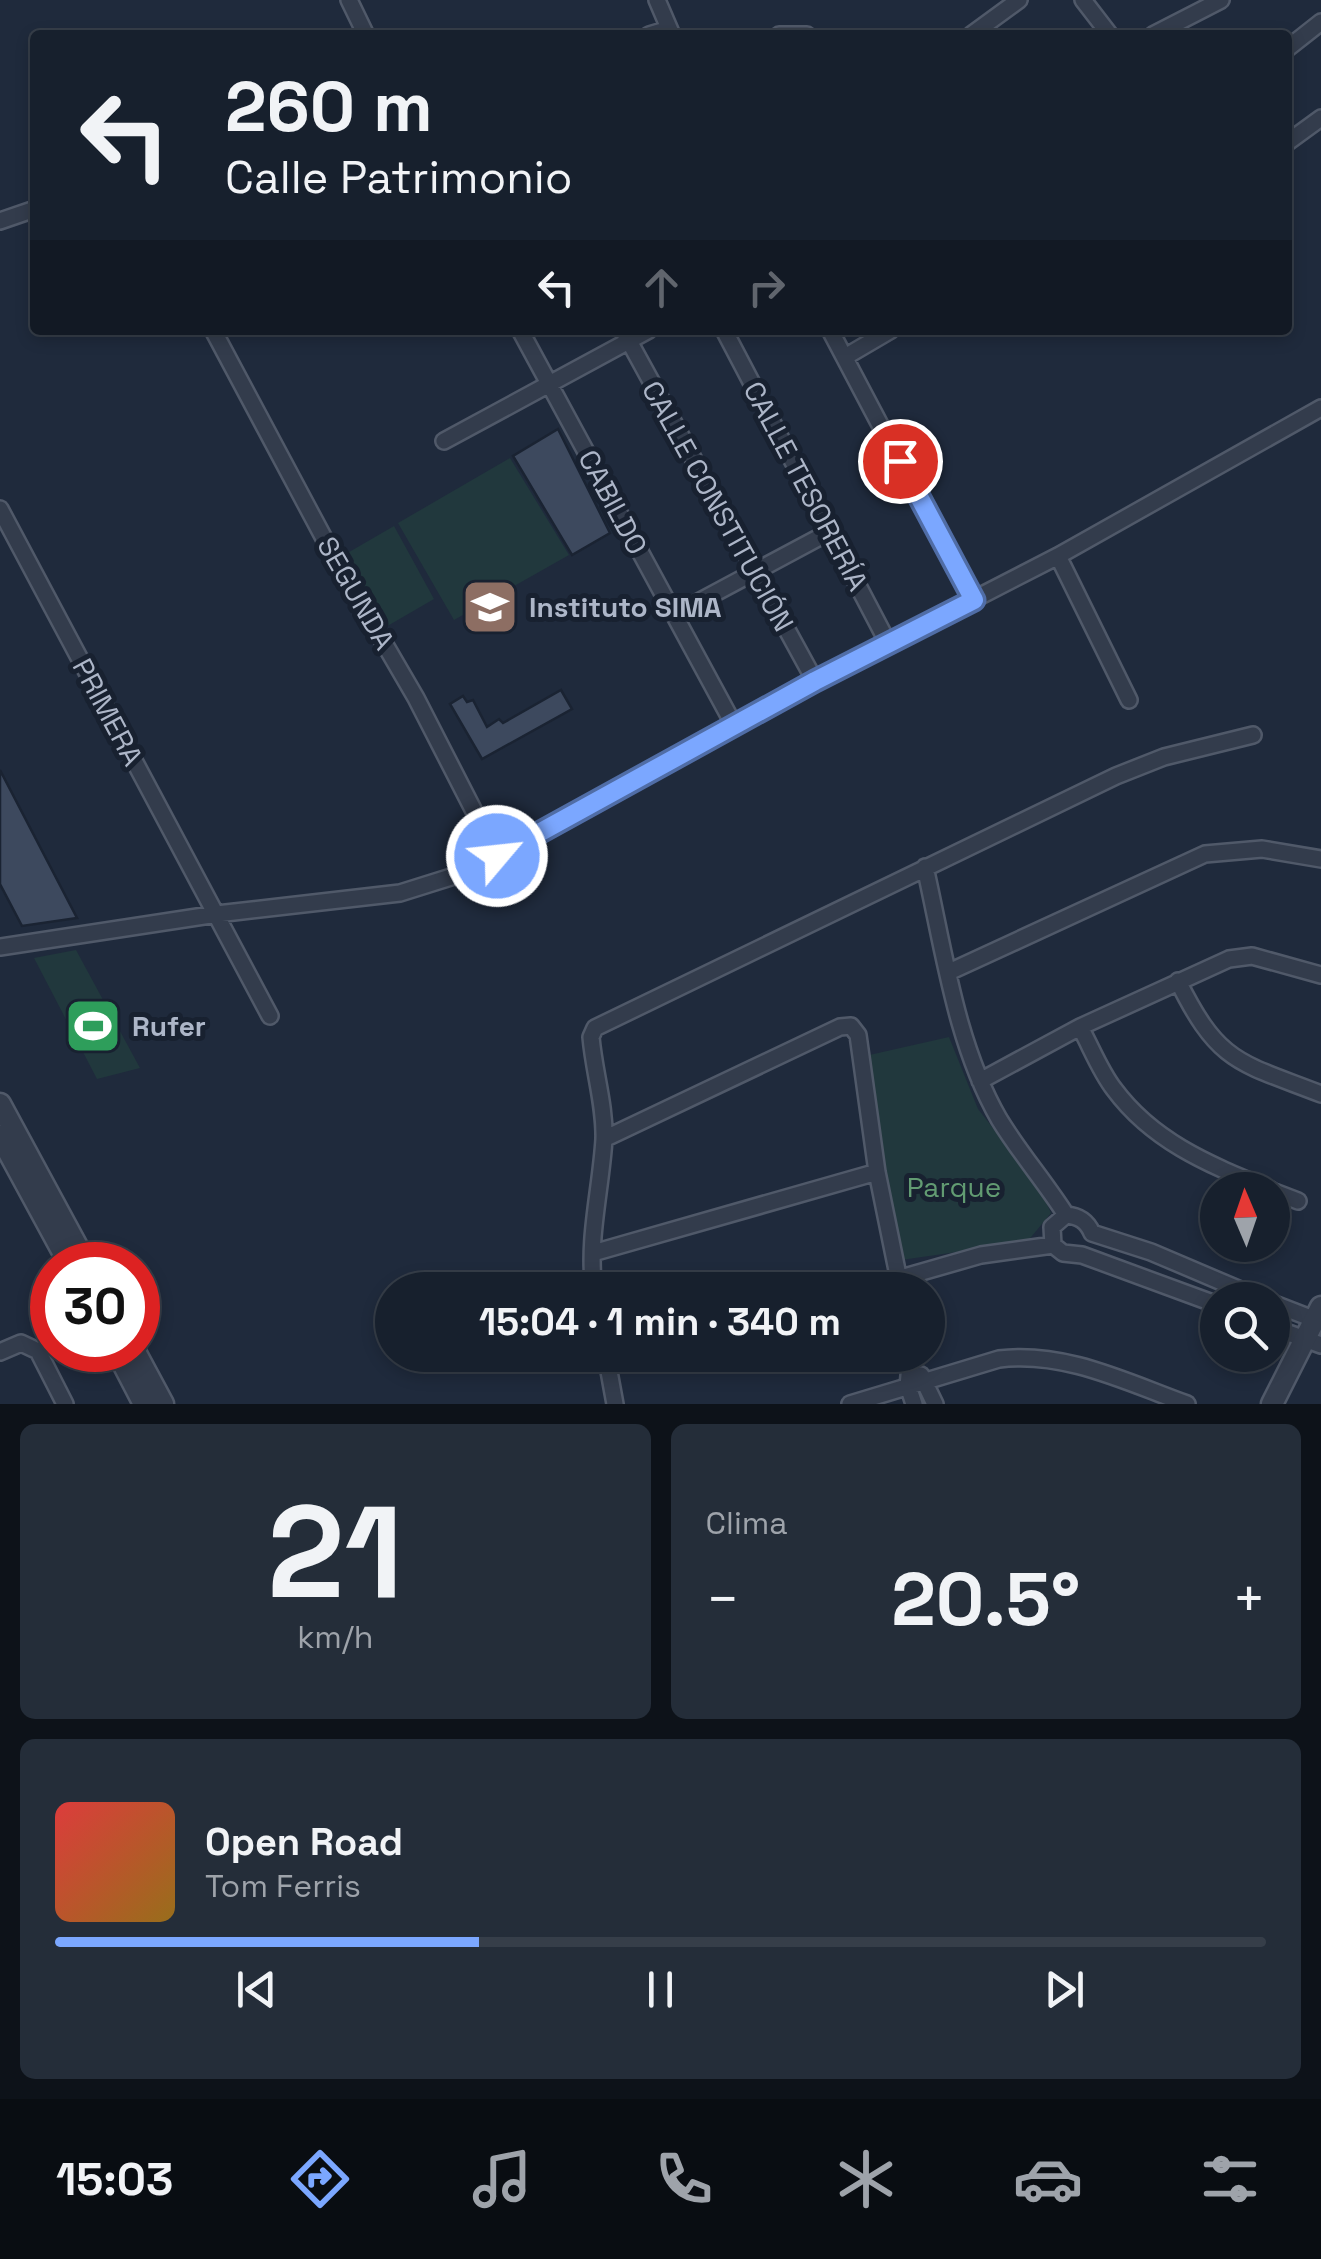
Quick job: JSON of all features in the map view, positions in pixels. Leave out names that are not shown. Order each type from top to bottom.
[{"type":"street","points":[[349,0],[364,30]]},
{"type":"street","points":[[657,0],[670,30]]},
{"type":"street","points":[[978,30],[1018,0]]},
{"type":"street","points":[[1083,0],[1106,30]]},
{"type":"street","points":[[1163,30],[1221,0]]},
{"type":"street","points":[[1292,45],[1321,22]]},
{"type":"street","points":[[1292,139],[1321,118]]},
{"type":"street","points":[[0,221],[30,211]]},
{"type":"street","name":"SEGUNDA","points":[[216,335],[334,558],[416,698],[497,856]]},
{"type":"street","name":"CABILDO","points":[[523,335],[735,727]]},
{"type":"street","points":[[444,441],[550,385],[626,335]]},
{"type":"street","name":"CALLE CONSTITUCIÓN","points":[[626,335],[815,681]]},
{"type":"street","name":"CALLE TESORERÍA","points":[[727,335],[888,643]]},
{"type":"street","points":[[833,335],[974,600]]},
{"type":"street","points":[[845,357],[882,335]]},
{"type":"street","points":[[0,948],[216,914],[400,894],[451,878],[815,681],[1058,556],[1321,408]]},
{"type":"street","name":"PRIMERA","points":[[0,509],[270,1016]]},
{"type":"street","points":[[674,615],[831,531]]},
{"type":"street","points":[[1058,556],[1128,700]]},
{"type":"street","points":[[594,1272],[604,1139],[592,1033],[607,1022],[1138,766],[1252,735]]},
{"type":"street","points":[[950,972],[1204,854],[1262,849],[1321,858]]},
{"type":"street","points":[[925,867],[963,1030],[980,1081],[1000,1121],[1066,1215]]},
{"type":"street","points":[[980,1081],[1080,1027],[1211,966],[1252,956],[1321,975]]},
{"type":"street","points":[[1178,981],[1201,1026],[1222,1050],[1250,1066],[1321,1094]]},
{"type":"street","points":[[604,1139],[840,1027],[851,1026],[858,1035],[878,1172],[899,1272]]},
{"type":"street","points":[[1080,1027],[1111,1086],[1158,1136],[1228,1172]]},
{"type":"street","points":[[0,1104],[75,1242]]},
{"type":"street","points":[[0,1136],[58,1242]]},
{"type":"street","points":[[593,1253],[878,1172]]},
{"type":"street","points":[[1290,1198],[1298,1201]]},
{"type":"street","points":[[1082,1255],[1092,1242],[1092,1233],[1088,1224],[1066,1215],[1052,1227],[1052,1244],[1062,1253],[1082,1255],[1200,1298]]},
{"type":"street","points":[[1092,1233],[1150,1252],[1217,1282]]},
{"type":"street","points":[[934,1272],[981,1255],[1052,1244]]},
{"type":"street","points":[[1272,1404],[1314,1342],[1320,1316],[1290,1308]]},
{"type":"street","points":[[1290,1333],[1314,1342]]},
{"type":"street","points":[[0,1352],[20,1343],[38,1351],[64,1404]]},
{"type":"street","points":[[850,1404],[999,1358],[1047,1357],[1187,1404]]},
{"type":"street","points":[[127,1372],[144,1404]]},
{"type":"street","points":[[146,1372],[163,1404]]},
{"type":"street","points":[[609,1372],[615,1404]]},
{"type":"street","points":[[910,1372],[908,1386],[914,1404]]},
{"type":"street","points":[[920,1372],[935,1404]]},
{"type":"green space","points":[[510,458],[569,555],[454,620],[398,523]]},
{"type":"green space","points":[[394,526],[434,599],[384,628],[344,555]]},
{"type":"green space","name":"Rufer","points":[[76,950],[140,1068],[97,1079],[34,958]]},
{"type":"green space","name":"Parque","points":[[949,1037],[978,1109],[1038,1185],[1051,1213],[1027,1242],[901,1260],[865,1056]]},
{"type":"building","points":[[558,429],[610,533],[572,555],[513,456]]},
{"type":"building","points":[[561,690],[572,709],[482,759],[450,704],[463,696],[467,702],[473,700],[487,727],[499,719],[503,723]]},
{"type":"building","points":[[0,770],[77,918],[22,926],[0,884]]},
{"type":"place","name":"Instituto SIMA","points":[[490,607]]},
{"type":"place","name":"Rufer","points":[[93,1026]]},
{"type":"route","points":[[497,856],[815,681],[974,600],[900,461]]}]
